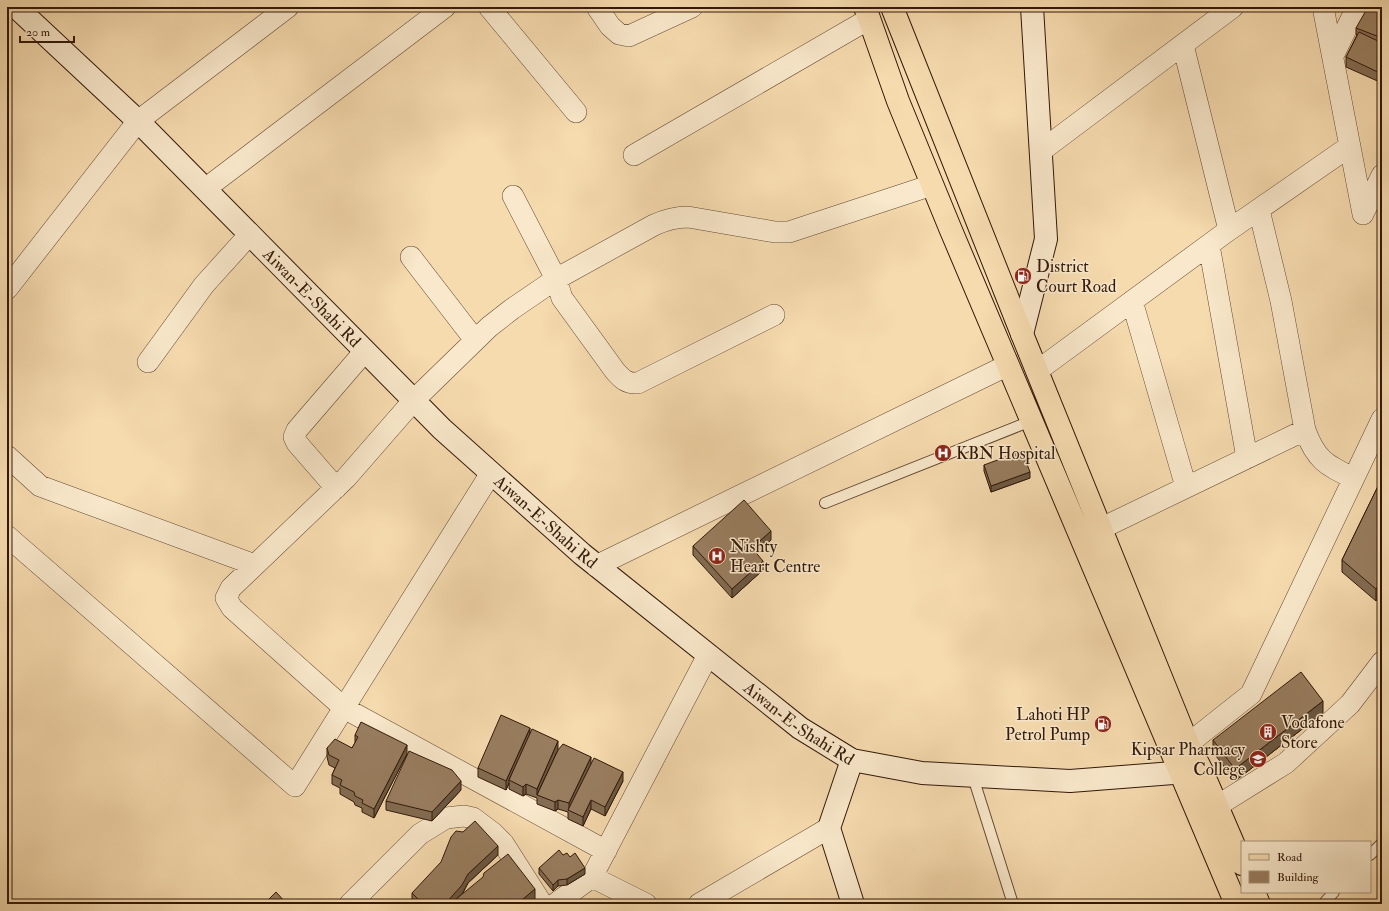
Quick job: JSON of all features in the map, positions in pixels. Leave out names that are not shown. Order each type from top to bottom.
[{"type":"main road","name":"Aiwan-E-Shahi Rd","points":[[16,7],[138,122],[442,429],[596,566],[800,728],[852,760],[922,773],[1070,781],[1202,771]]},
{"type":"main road","points":[[892,7],[1022,334],[1102,528],[1188,744],[1202,771],[1241,862]]},
{"type":"main road","points":[[1022,334],[1046,239],[1032,7]]},
{"type":"main road","points":[[867,13],[898,101],[932,185],[1236,904]]},
{"type":"main road","points":[[852,760],[829,828],[853,904]]},
{"type":"main road","points":[[1254,893],[1259,904]]},
{"type":"street","points":[[7,289],[138,122],[288,7]]},
{"type":"street","points":[[205,189],[445,7]]},
{"type":"street","points":[[489,7],[576,112]]},
{"type":"street","points":[[597,7],[610,26],[619,34],[629,36],[692,7]]},
{"type":"street","points":[[1041,151],[1233,7]]},
{"type":"street","points":[[1323,7],[1363,214],[1382,175]]},
{"type":"street","points":[[1333,56],[1357,7]]},
{"type":"street","points":[[634,154],[867,13]]},
{"type":"street","points":[[1183,45],[1229,230]]},
{"type":"street","points":[[1037,371],[1229,230],[1350,146]]},
{"type":"street","points":[[606,851],[344,708],[232,608],[226,598],[231,588],[336,488],[414,400],[475,340],[500,317],[556,279],[665,220],[688,217],[775,232],[789,232],[932,185]]},
{"type":"street","points":[[513,196],[556,279],[562,298],[615,371],[623,380],[630,384],[638,383],[774,315]]},
{"type":"street","points":[[1259,210],[1281,301],[1305,430],[1310,444],[1317,455],[1333,469],[1353,478]]},
{"type":"street","points":[[148,362],[199,291],[250,234]]},
{"type":"street","points":[[1210,245],[1247,458]]},
{"type":"street","points":[[411,258],[475,340]]},
{"type":"street","points":[[1132,301],[1186,487]]},
{"type":"street","points":[[336,488],[296,443],[294,437],[297,430],[365,351]]},
{"type":"street","points":[[596,566],[1008,365]]},
{"type":"street","points":[[1188,744],[1251,694],[1382,419]]},
{"type":"street","points":[[1102,528],[1305,430]]},
{"type":"street","points":[[7,456],[40,486],[255,565]]},
{"type":"street","points":[[7,536],[295,786],[491,473]]},
{"type":"street","points":[[555,904],[592,877],[708,655]]},
{"type":"street","points":[[1217,806],[1286,763],[1350,704],[1382,662]]},
{"type":"street","points":[[350,904],[420,834],[446,818],[464,816],[473,818],[493,833],[503,843],[542,904]]},
{"type":"street","points":[[699,904],[829,828]]},
{"type":"street","points":[[592,877],[646,904]]},
{"type":"lane","points":[[824,503],[1031,420]]},
{"type":"lane","points":[[974,777],[1013,904]]},
{"type":"lane","points":[[1371,854],[1382,843]]},
{"type":"lane","points":[[1323,904],[1333,893]]},
{"type":"building","points":[[1368,7],[1382,8],[1382,38],[1356,28]]},
{"type":"building","points":[[1359,32],[1382,43],[1382,74],[1346,57]]},
{"type":"building","points":[[1022,451],[1030,472],[991,486],[984,465]]},
{"type":"building","points":[[1382,478],[1382,581],[1376,589],[1342,560]]},
{"type":"building","points":[[744,500],[771,531],[752,548],[763,561],[732,589],[693,546]]},
{"type":"building","name":"Vodafone Store","points":[[1301,672],[1323,701],[1235,769],[1213,740]]},
{"type":"building","points":[[501,715],[530,728],[506,781],[478,768]]},
{"type":"building","points":[[361,722],[407,745],[374,809],[362,803],[363,800],[355,796],[354,792],[340,785],[342,780],[332,775],[339,760],[329,755],[327,748],[335,739],[352,748],[358,737],[355,735]]},
{"type":"building","points":[[532,729],[558,741],[537,789],[526,784],[523,787],[509,780]]},
{"type":"building","points":[[563,744],[591,757],[569,803],[558,800],[555,802],[537,795],[558,750]]},
{"type":"building","points":[[409,751],[452,770],[461,781],[432,812],[386,801]]},
{"type":"building","points":[[594,758],[623,772],[605,807],[591,800],[583,817],[568,810]]},
{"type":"building","points":[[475,821],[498,846],[468,874],[462,885],[445,904],[415,904],[419,900],[412,893],[441,862],[451,837],[456,831],[463,832]]},
{"type":"building","points":[[559,850],[563,855],[567,853],[570,857],[575,853],[585,868],[567,879],[558,880],[553,885],[539,868]]},
{"type":"building","points":[[508,854],[535,889],[517,904],[459,904],[455,900],[483,877],[484,873]]},
{"type":"building","points":[[276,892],[287,904],[264,904]]},
{"type":"place","name":"District Court Road","points":[[1023,276]]},
{"type":"place","name":"KBN Hospital","points":[[943,453]]},
{"type":"place","name":"Nishty Heart Centre","points":[[717,556]]},
{"type":"place","name":"Lahoti HP Petrol Pump","points":[[1103,724]]},
{"type":"place","name":"Vodafone Store","points":[[1268,732]]},
{"type":"place","name":"Kipsar Pharmacy College","points":[[1258,759]]}]
